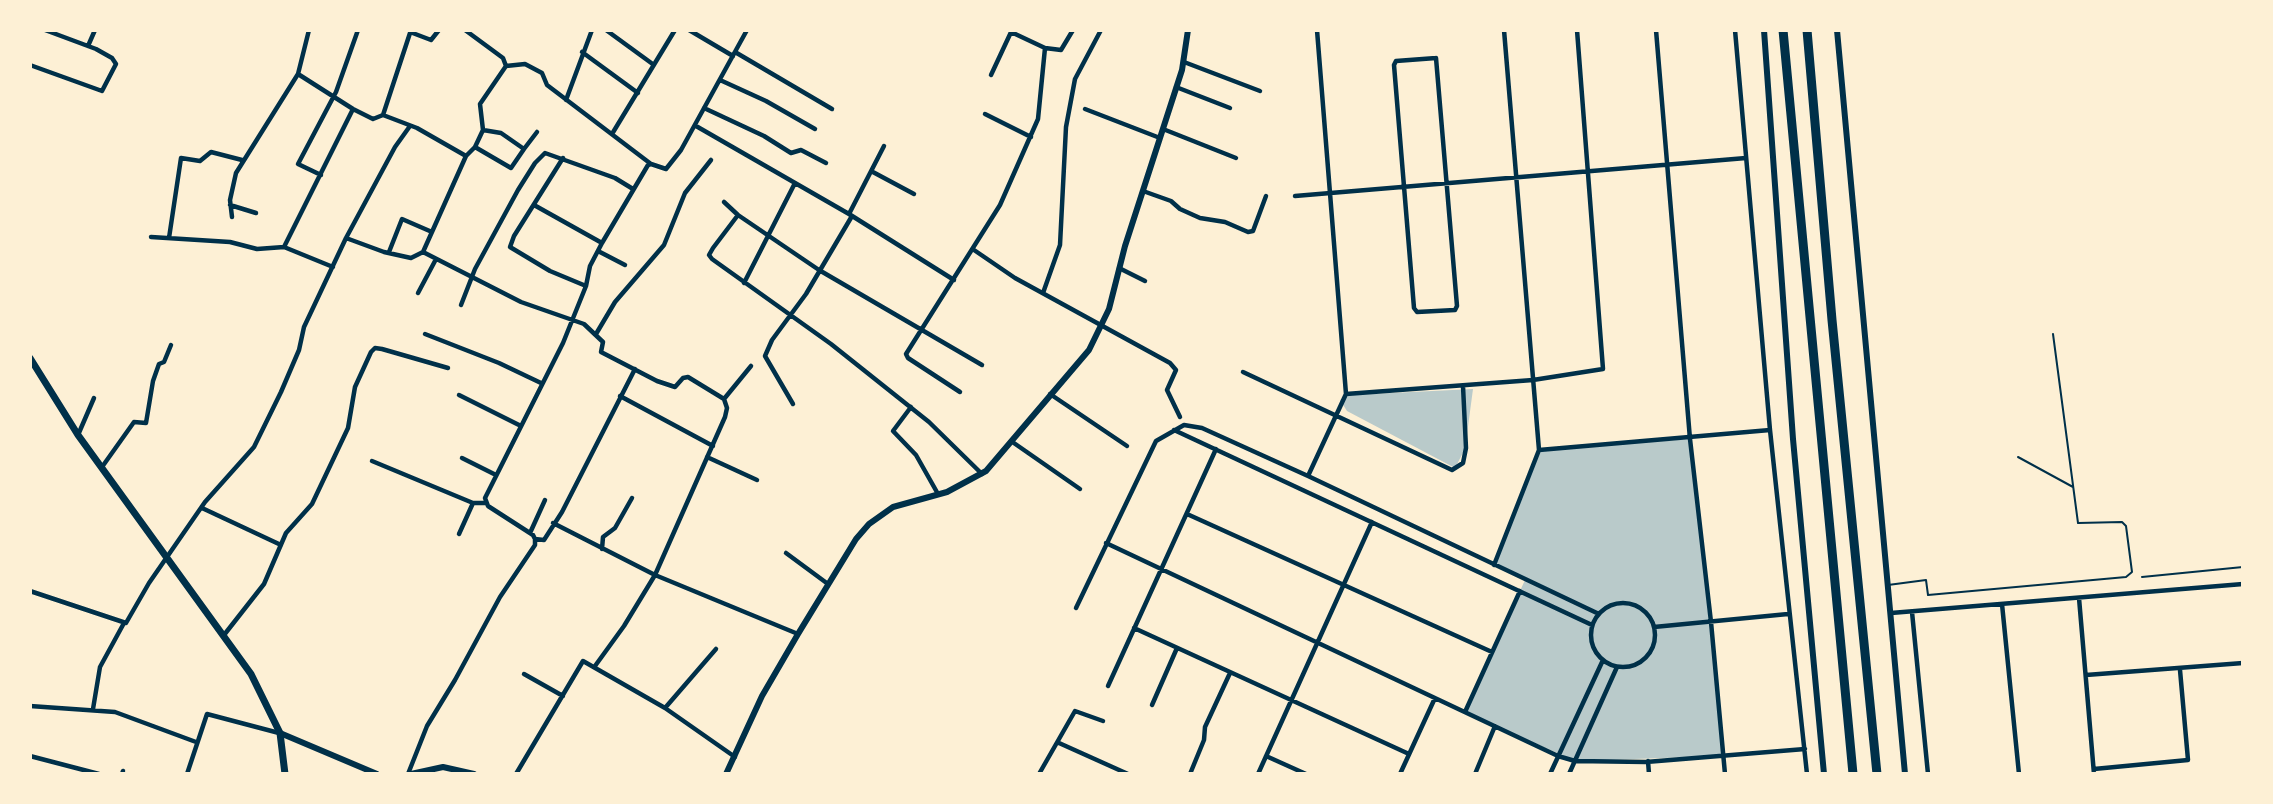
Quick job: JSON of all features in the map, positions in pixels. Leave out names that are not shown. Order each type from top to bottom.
[{"type":"highway","points":[[1784,30],[1853,774]]},
{"type":"highway","points":[[1807,30],[1832,320],[1877,774]]},
{"type":"main road","points":[[30,358],[78,435],[251,674],[280,733],[285,774]]},
{"type":"street","points":[[30,65],[103,90],[115,61],[88,46],[45,30]]},
{"type":"street","points":[[88,46],[95,30]]},
{"type":"street","points":[[169,238],[181,158],[200,161],[211,152],[242,160],[249,157],[298,75],[309,30]]},
{"type":"street","points":[[321,175],[298,165],[333,98],[358,30]]},
{"type":"street","points":[[383,115],[410,31],[432,40],[439,30]]},
{"type":"street","points":[[465,30],[503,58],[506,66]]},
{"type":"street","points":[[566,100],[592,30]]},
{"type":"street","points":[[606,30],[654,65]]},
{"type":"street","points":[[612,134],[675,30]]},
{"type":"street","points":[[689,30],[832,108]]},
{"type":"street","points":[[346,238],[411,258],[423,252],[466,156],[476,147],[483,130],[480,104],[506,66],[526,64],[542,73],[547,85],[566,100],[651,164],[664,169],[681,150],[696,126],[747,30]]},
{"type":"street","points":[[991,75],[1011,31],[1045,48],[1062,50],[1073,30]]},
{"type":"street","points":[[1043,293],[1060,246],[1066,127],[1075,79],[1101,30]]},
{"type":"street","points":[[726,774],[762,696],[856,539],[875,518],[893,507],[963,485],[982,474],[1050,394],[1085,357],[1103,326],[1184,62],[1188,30]]},
{"type":"street","points":[[1308,476],[1346,394],[1317,30]]},
{"type":"street","points":[[1494,565],[1539,450],[1504,30]]},
{"type":"street","points":[[1346,394],[1533,380],[1600,371],[1604,366],[1577,30]]},
{"type":"street","points":[[1656,30],[1669,164],[1690,439],[1711,622],[1725,774]]},
{"type":"street","points":[[1735,30],[1770,430],[1807,774]]},
{"type":"street","points":[[1764,30],[1793,439],[1824,774]]},
{"type":"street","points":[[1837,30],[1857,274],[1905,774]]},
{"type":"street","points":[[960,392],[906,356],[1000,205],[1038,119],[1045,48]]},
{"type":"street","points":[[582,52],[638,93]]},
{"type":"street","points":[[1438,60],[1447,183],[1457,306],[1455,310],[1414,310],[1394,64],[1396,61],[1438,60]]},
{"type":"street","points":[[1184,62],[1260,91]]},
{"type":"street","points":[[298,75],[352,109],[374,119],[383,115],[410,126],[466,156]]},
{"type":"street","points":[[720,80],[766,101],[815,129]]},
{"type":"street","points":[[1176,87],[1230,108]]},
{"type":"street","points":[[704,108],[764,136],[791,153],[801,150],[826,163]]},
{"type":"street","points":[[284,247],[352,109]]},
{"type":"street","points":[[1085,109],[1160,138]]},
{"type":"street","points":[[985,114],[1031,136]]},
{"type":"street","points":[[93,709],[100,667],[124,623],[166,557],[219,486],[246,459],[262,434],[299,350],[304,327],[346,238],[395,147],[410,126]]},
{"type":"street","points":[[696,126],[850,215],[954,280]]},
{"type":"street","points":[[1163,129],[1236,158]]},
{"type":"street","points":[[483,130],[501,134],[524,149]]},
{"type":"street","points":[[476,147],[511,168],[537,132]]},
{"type":"street","points":[[793,404],[765,359],[772,340],[819,270],[850,215],[884,146]]},
{"type":"street","points":[[461,305],[474,277],[475,269],[535,163],[545,153],[615,178],[633,189]]},
{"type":"street","points":[[563,158],[513,236],[510,249],[565,278],[586,286]]},
{"type":"street","points":[[1294,196],[1746,158]]},
{"type":"street","points":[[232,217],[231,192],[242,160]]},
{"type":"street","points":[[596,334],[615,302],[664,245],[686,193],[711,160]]},
{"type":"street","points":[[485,502],[496,475],[563,343],[586,286],[590,266],[633,189],[651,164]]},
{"type":"street","points":[[872,171],[914,194]]},
{"type":"street","points":[[744,283],[770,236],[795,183]]},
{"type":"street","points":[[1143,191],[1171,201],[1180,209],[1200,218],[1225,222],[1248,232],[1253,231],[1266,196]]},
{"type":"street","points":[[724,202],[738,215],[819,270],[982,365]]},
{"type":"street","points":[[230,205],[256,213]]},
{"type":"street","points":[[534,205],[602,243]]},
{"type":"street","points":[[738,215],[709,255],[712,259],[831,344],[911,407],[982,474]]},
{"type":"street","points":[[389,252],[400,220],[410,221],[432,232]]},
{"type":"street","points":[[151,237],[230,242],[247,244],[257,249],[284,247],[333,267]]},
{"type":"street","points":[[974,250],[1015,278],[1154,352],[1175,368],[1167,390],[1180,417]]},
{"type":"street","points":[[598,251],[625,265]]},
{"type":"street","points":[[423,252],[435,261],[474,277],[521,302],[584,324],[604,344],[601,352],[669,387],[675,387],[683,378],[688,377],[724,399],[727,408],[713,446],[655,574],[624,626],[595,666]]},
{"type":"street","points":[[418,293],[435,261]]},
{"type":"street","points":[[1119,268],[1145,281]]},
{"type":"street","points":[[425,334],[499,363],[541,384]]},
{"type":"street","points":[[102,467],[134,422],[146,423],[153,381],[159,364],[164,362],[171,345]]},
{"type":"street","points":[[224,635],[264,584],[286,533],[302,518],[317,494],[348,428],[355,387],[375,348],[448,368]]},
{"type":"street","points":[[724,399],[752,366]]},
{"type":"street","points":[[535,539],[544,540],[562,512],[635,369]]},
{"type":"street","points":[[1244,372],[1454,470],[1463,463],[1466,448],[1463,386]]},
{"type":"street","points":[[1050,394],[1127,446]]},
{"type":"street","points":[[459,395],[521,426]]},
{"type":"street","points":[[620,396],[713,446]]},
{"type":"street","points":[[78,435],[94,398]]},
{"type":"street","points":[[911,407],[893,431],[916,455],[938,494]]},
{"type":"street","points":[[1076,608],[1156,441],[1184,424],[1195,425],[1308,476],[1599,614]]},
{"type":"street","points":[[1174,430],[1592,625]]},
{"type":"street","points":[[1539,450],[1690,439],[1770,430]]},
{"type":"street","points":[[1011,441],[1080,489]]},
{"type":"street","points":[[1108,686],[1216,449]]},
{"type":"street","points":[[707,457],[758,480]]},
{"type":"street","points":[[462,458],[496,475]]},
{"type":"street","points":[[372,461],[473,503],[485,502],[530,533],[535,539],[535,545],[500,597],[427,726],[409,774]]},
{"type":"street","points":[[1332,504],[1338,491]]},
{"type":"street","points":[[602,549],[603,537],[615,528],[632,498]]},
{"type":"street","points":[[530,533],[545,500]]},
{"type":"street","points":[[459,534],[473,503]]},
{"type":"street","points":[[202,508],[281,545]]},
{"type":"street","points":[[1187,514],[1492,652]]},
{"type":"street","points":[[1258,774],[1372,522]]},
{"type":"street","points":[[553,524],[655,574],[798,634]]},
{"type":"street","points":[[1425,547],[1431,536]]},
{"type":"street","points":[[1106,543],[1558,756],[1575,761],[1648,761],[1805,749]]},
{"type":"street","points":[[786,553],[828,584]]},
{"type":"street","points":[[1891,614],[2243,584]]},
{"type":"street","points":[[30,591],[124,623]]},
{"type":"street","points":[[1465,712],[1520,591]]},
{"type":"street","points":[[2079,598],[2094,772],[2187,762],[2189,759],[2180,670]]},
{"type":"street","points":[[1629,604],[1645,612],[1654,627],[1655,642],[1649,655],[1631,667],[1617,667],[1603,660],[1592,644],[1592,625],[1599,614],[1610,606],[1629,604]]},
{"type":"street","points":[[2002,604],[2019,774]]},
{"type":"street","points":[[1912,612],[1928,774]]},
{"type":"street","points":[[1654,627],[1788,614]]},
{"type":"street","points":[[1134,628],[1291,702],[1409,754]]},
{"type":"street","points":[[1152,705],[1178,648]]},
{"type":"street","points":[[665,708],[716,649]]},
{"type":"street","points":[[1550,774],[1603,660]]},
{"type":"street","points":[[516,774],[583,661],[665,708],[735,757]]},
{"type":"street","points":[[2086,675],[2180,670],[2243,663]]},
{"type":"street","points":[[1569,774],[1617,667]]},
{"type":"street","points":[[1190,774],[1204,740],[1205,728],[1230,673]]},
{"type":"street","points":[[524,674],[563,696]]},
{"type":"street","points":[[1400,774],[1435,698]]},
{"type":"street","points":[[30,706],[93,709],[124,715],[196,742]]},
{"type":"street","points":[[1039,774],[1077,709],[1103,721]]},
{"type":"street","points":[[187,774],[207,714],[280,733],[377,774]]},
{"type":"street","points":[[1475,774],[1496,726]]},
{"type":"street","points":[[1059,743],[1128,774]]},
{"type":"street","points":[[30,756],[99,774]]},
{"type":"street","points":[[1266,756],[1306,774]]},
{"type":"street","points":[[1648,761],[1649,774]]},
{"type":"street","points":[[409,774],[443,767],[474,774]]},
{"type":"lane","points":[[1888,585],[1926,580],[1929,595],[2126,577],[2132,572],[2126,526],[2122,522],[2078,523],[2053,334]]},
{"type":"lane","points":[[2018,457],[2073,487]]},
{"type":"lane","points":[[2142,577],[2243,567]]},
{"type":"shaded area","points":[[1473,389],[1465,449],[1455,468],[1347,411],[1340,400],[1350,395]]},
{"type":"shaded area","points":[[1690,439],[1723,756],[1575,761],[1465,712],[1525,580],[1494,565],[1539,450]]}]
